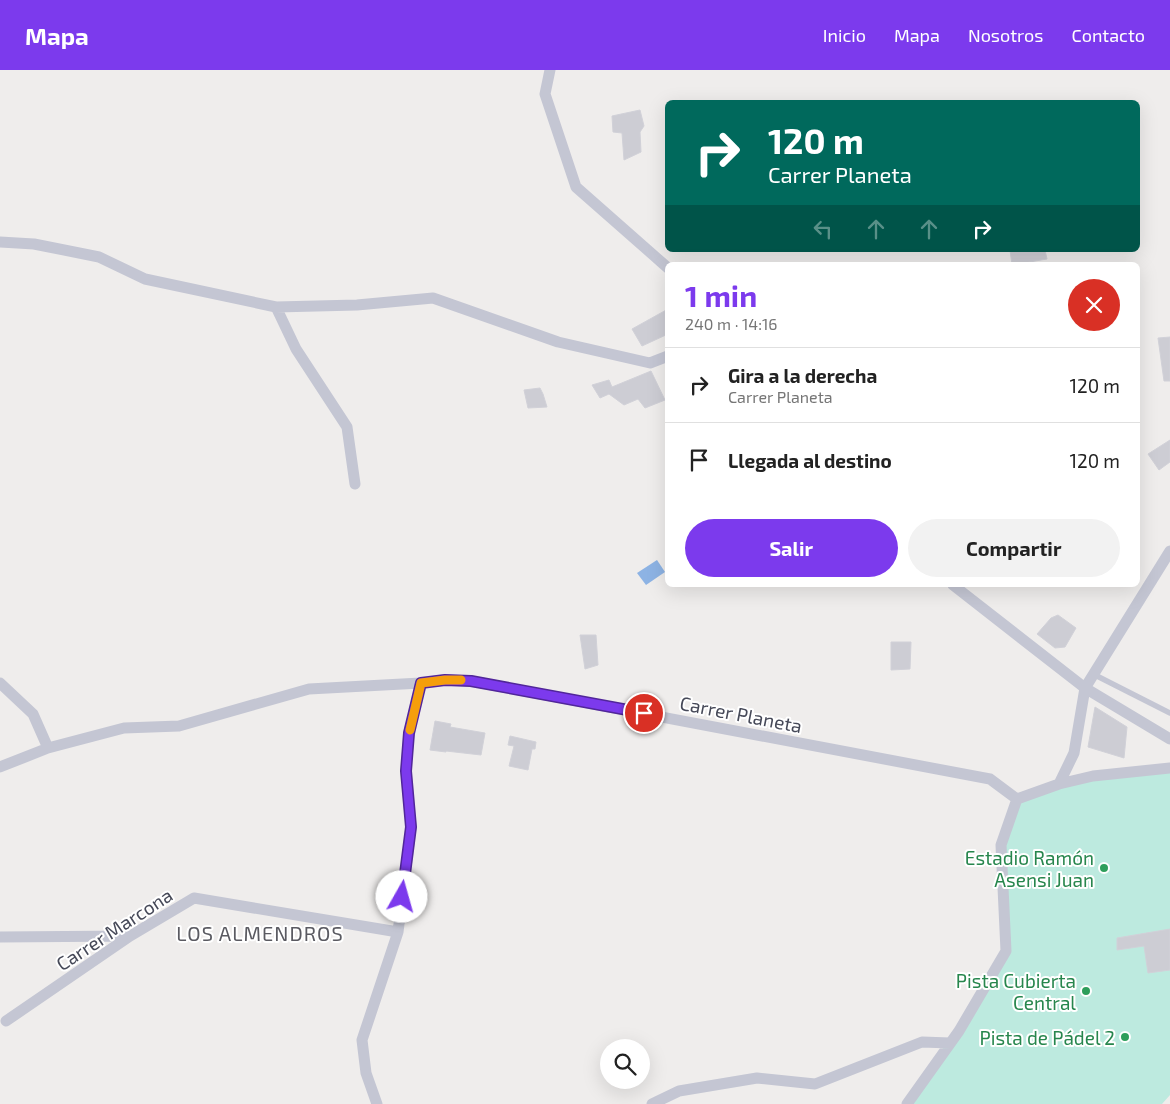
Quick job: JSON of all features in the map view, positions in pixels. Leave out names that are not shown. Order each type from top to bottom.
[{"type":"street","points":[[550,70],[545,94],[576,187],[665,265]]},
{"type":"street","points":[[0,242],[34,244],[98,257],[146,279],[276,307],[357,305],[433,298],[558,342],[650,363],[665,357]]},
{"type":"street","points":[[276,307],[296,349],[347,428],[355,484]]},
{"type":"street","points":[[1059,784],[1074,753],[1085,688],[1170,551]]},
{"type":"street","points":[[956,587],[1085,688],[1170,739]]},
{"type":"street","name":"Carrer Planeta","points":[[0,767],[48,748],[124,728],[178,726],[309,689],[445,680],[471,681],[990,779],[1017,799]]},
{"type":"street","points":[[0,683],[33,714],[48,748]]},
{"type":"street","points":[[377,1104],[366,1073],[362,1040],[398,932],[411,827],[406,771],[409,733],[421,683]]},
{"type":"street","points":[[907,1104],[959,1031],[1006,951],[1000,845],[1017,799],[1059,784],[1093,776],[1170,768]]},
{"type":"street","name":"Carrer Marcona","points":[[6,1021],[130,936],[194,898],[398,932]]},
{"type":"street","points":[[0,937],[130,936]]},
{"type":"street","points":[[652,1104],[679,1091],[757,1078],[815,1084],[922,1042],[950,1043]]},
{"type":"lane","points":[[1093,674],[1170,713]]},
{"type":"green space","points":[[1170,768],[1170,1095],[1162,1104],[907,1104],[1006,951],[1001,845],[1017,799],[1059,784]]},
{"type":"water","points":[[657,560],[665,572],[646,585],[637,573]]},
{"type":"building","points":[[640,110],[644,126],[640,132],[641,152],[624,160],[622,133],[613,132],[612,116]]},
{"type":"building","points":[[1010,252],[1045,252],[1047,259],[1030,262],[1012,262]]},
{"type":"building","points":[[665,311],[665,335],[642,346],[632,329]]},
{"type":"building","points":[[1170,337],[1170,381],[1164,381],[1158,338]]},
{"type":"building","points":[[651,371],[665,400],[645,408],[638,399],[624,405],[609,394],[600,398],[592,385],[609,380],[612,387]]},
{"type":"building","points":[[540,388],[547,407],[528,408],[524,390]]},
{"type":"building","points":[[1170,440],[1170,462],[1159,470],[1148,454]]},
{"type":"building","points":[[1058,615],[1076,628],[1065,647],[1055,648],[1037,634],[1051,618]]},
{"type":"building","points":[[580,635],[596,635],[598,665],[585,669]]},
{"type":"building","points":[[891,642],[911,642],[910,669],[891,670]]},
{"type":"building","points":[[1095,707],[1127,727],[1124,758],[1088,747]]},
{"type":"building","points":[[435,721],[451,724],[450,727],[485,733],[481,755],[430,750]]},
{"type":"building","points":[[510,736],[536,742],[535,749],[532,749],[528,770],[509,766],[514,746],[508,745]]},
{"type":"building","points":[[1170,929],[1170,970],[1148,973],[1144,946],[1117,950],[1117,938]]},
{"type":"slow traffic","points":[[410,730],[421,683],[461,680]]},
{"type":"place","name":"Estadio Ramón Asensi Juan","points":[[1104,868]]},
{"type":"place","name":"Pista Cubierta Central","points":[[1086,991]]},
{"type":"place","name":"Pista de Pádel 2","points":[[1125,1037]]},
{"type":"district","name":"LOS ALMENDROS","points":[[260,933]]},
{"type":"route","points":[[402,897],[411,827],[406,771],[409,733],[421,683],[445,680],[471,681],[644,713]]}]
